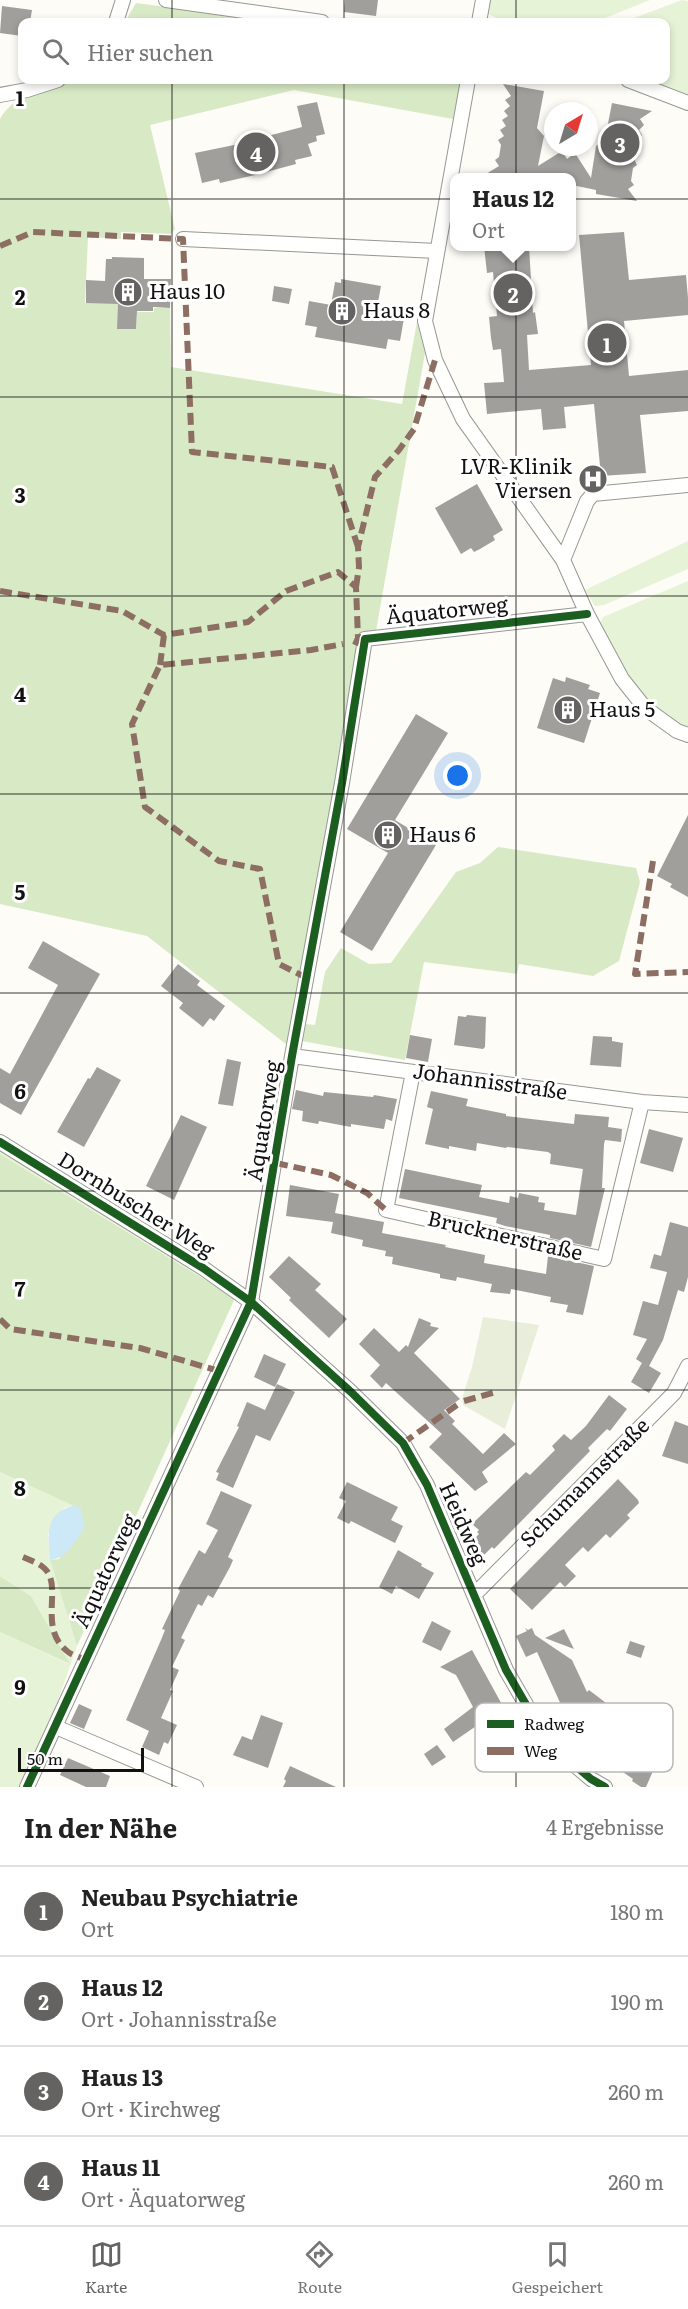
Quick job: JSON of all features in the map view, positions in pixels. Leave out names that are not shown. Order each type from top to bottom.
[{"type":"street","points":[[117,18],[123,0]]},
{"type":"street","points":[[166,0],[294,18]]},
{"type":"street","points":[[480,18],[483,0]]},
{"type":"street","points":[[0,95],[46,84]]},
{"type":"street","points":[[451,173],[467,84]]},
{"type":"street","points":[[638,84],[688,103]]},
{"type":"street","points":[[450,179],[425,321],[435,360],[463,419],[564,560],[587,614],[622,679],[645,708],[677,731],[688,735]]},
{"type":"street","points":[[183,239],[437,251]]},
{"type":"street","points":[[564,560],[587,501],[593,494],[688,485]]},
{"type":"street","name":"Äquatorweg","points":[[27,1787],[250,1302],[342,783],[365,639],[587,614]]},
{"type":"street","name":"Johannisstraße","points":[[292,1056],[642,1102],[688,1105]]},
{"type":"street","name":"Brucknerstraße","points":[[413,1072],[386,1210],[604,1259],[642,1102]]},
{"type":"street","name":"Dornbuscher Weg","points":[[0,1142],[204,1268],[250,1302]]},
{"type":"street","name":"Heidweg","points":[[250,1302],[351,1392],[403,1443],[427,1485],[506,1670],[525,1703]]},
{"type":"street","name":"Schumannstraße","points":[[474,1595],[681,1396],[688,1366]]},
{"type":"street","points":[[56,1726],[196,1787]]},
{"type":"street","name":"Heidweg","points":[[583,1772],[605,1787]]},
{"type":"green space","points":[[488,0],[650,0],[605,18],[497,18],[486,13]]},
{"type":"green space","points":[[682,0],[688,1],[688,95],[659,84],[670,84],[670,18],[634,18]]},
{"type":"green space","points":[[136,3],[249,18],[127,18]]},
{"type":"green space","points":[[60,84],[460,84],[453,119],[294,90],[150,125],[175,229],[171,234],[121,232],[121,239],[88,237],[85,303],[118,302],[118,329],[136,329],[137,312],[154,312],[154,308],[170,308],[171,367],[402,404],[417,322],[425,353],[376,631],[361,634],[287,1045],[147,936],[0,904],[0,119],[14,103],[43,89]]},
{"type":"green space","points":[[688,541],[688,569],[604,605],[595,606],[585,590]]},
{"type":"green space","points":[[688,581],[688,729],[660,713],[626,673],[600,623],[603,617]]},
{"type":"green space","points":[[498,847],[636,868],[640,882],[619,961],[593,976],[519,964],[517,974],[424,962],[405,1060],[302,1041],[306,1024],[315,1025],[325,972],[341,948],[369,964],[391,963],[456,872],[480,863]]},
{"type":"green space","points":[[0,1146],[204,1272],[205,1279],[0,1154]]},
{"type":"green space","points":[[0,1154],[235,1298],[77,1646],[50,1560],[59,1559],[81,1509],[0,1472]]},
{"type":"green space","points":[[483,1317],[539,1325],[505,1429],[463,1405],[462,1398],[472,1367]]},
{"type":"green space","points":[[0,1472],[75,1505],[64,1508],[48,1534],[50,1560],[77,1646],[49,1726],[22,1787],[0,1787],[0,1632],[69,1664],[31,1596],[0,1576]]},
{"type":"green space","points":[[0,1576],[31,1596],[70,1664],[0,1632]]},
{"type":"water","points":[[75,1505],[81,1509],[84,1528],[62,1556],[50,1560],[49,1533],[53,1519],[58,1513]]},
{"type":"building","points":[[345,0],[378,0],[376,16],[344,12]]},
{"type":"building","points":[[2,6],[32,10],[31,18],[18,18],[18,35],[0,33]]},
{"type":"building","points":[[503,84],[544,91],[537,128],[544,136],[538,166],[554,156],[565,156],[567,159],[577,156],[591,178],[594,156],[598,156],[598,144],[605,139],[612,103],[652,111],[640,119],[644,125],[639,130],[642,135],[637,139],[641,145],[635,149],[639,155],[634,159],[637,165],[633,168],[631,181],[634,185],[628,189],[637,201],[596,194],[596,190],[576,186],[576,173],[488,173],[499,166],[495,160],[499,157],[501,145],[498,140],[504,136],[500,130],[506,126],[502,120],[508,116],[504,111],[510,106],[505,100],[511,96]]},
{"type":"building","points":[[317,102],[325,134],[316,136],[317,141],[308,144],[312,156],[295,160],[296,164],[255,175],[220,183],[219,179],[202,183],[195,153],[239,144],[239,140],[259,135],[260,138],[302,127],[297,106]]},
{"type":"building","points":[[624,232],[629,280],[686,275],[688,315],[624,321],[629,376],[688,370],[688,411],[640,415],[646,473],[601,476],[594,404],[564,407],[566,428],[543,430],[541,409],[487,414],[484,383],[504,382],[501,349],[493,350],[491,338],[489,317],[497,316],[493,272],[487,273],[485,251],[529,251],[533,313],[535,312],[538,334],[527,335],[529,370],[591,365],[579,235]]},
{"type":"building","name":"Haus 10","points":[[112,257],[144,258],[144,279],[171,279],[170,308],[153,307],[153,311],[137,311],[136,329],[117,329],[118,304],[86,303],[86,280],[105,281],[106,259],[112,259]]},
{"type":"building","name":"Haus 8","points":[[341,279],[381,286],[376,313],[404,318],[400,341],[388,339],[386,349],[315,337],[317,327],[305,325],[309,301],[331,305],[335,282],[341,283]]},
{"type":"building","points":[[274,286],[292,289],[289,304],[272,301]]},
{"type":"building","points":[[477,484],[503,530],[493,536],[495,540],[480,549],[474,552],[471,548],[461,554],[435,508]]},
{"type":"building","name":"Haus 5","points":[[566,677],[590,685],[588,689],[600,693],[584,743],[537,728],[553,678],[565,682]]},
{"type":"building","name":"Haus 6","points":[[416,714],[448,733],[395,820],[436,845],[372,951],[340,932],[388,853],[347,829]]},
{"type":"building","points":[[688,815],[688,897],[670,887],[672,884],[657,876]]},
{"type":"building","points":[[43,941],[100,974],[21,1115],[0,1103],[0,1068],[10,1074],[58,985],[28,968]]},
{"type":"building","points":[[178,964],[200,981],[197,985],[225,1006],[214,1021],[210,1018],[203,1027],[179,1008],[183,1003],[161,986]]},
{"type":"building","points":[[467,1015],[486,1017],[485,1047],[483,1049],[454,1045],[458,1016],[466,1017]]},
{"type":"building","points":[[410,1035],[432,1039],[428,1062],[406,1058]]},
{"type":"building","points":[[593,1036],[612,1037],[612,1041],[623,1043],[621,1067],[590,1065]]},
{"type":"building","points":[[227,1059],[241,1062],[233,1106],[218,1104]]},
{"type":"building","points":[[97,1067],[121,1080],[84,1147],[57,1132],[88,1078],[90,1079]]},
{"type":"building","points":[[296,1090],[323,1096],[324,1092],[397,1099],[392,1121],[386,1119],[384,1129],[351,1124],[351,1127],[319,1121],[318,1124],[302,1121],[303,1111],[292,1109]]},
{"type":"building","points":[[431,1091],[468,1099],[466,1106],[506,1114],[506,1116],[574,1124],[575,1114],[609,1117],[608,1127],[622,1129],[621,1142],[605,1140],[602,1188],[605,1188],[591,1247],[550,1238],[550,1235],[505,1226],[496,1223],[497,1218],[399,1198],[405,1169],[482,1185],[479,1197],[509,1203],[510,1196],[518,1198],[519,1193],[539,1197],[538,1202],[545,1203],[544,1210],[576,1215],[583,1169],[550,1164],[551,1154],[548,1152],[477,1143],[476,1151],[425,1144],[433,1109],[427,1107]]},
{"type":"building","points":[[181,1115],[207,1127],[174,1200],[146,1186]]},
{"type":"building","points":[[649,1129],[683,1138],[673,1172],[640,1163]]},
{"type":"building","points":[[290,1185],[339,1194],[335,1213],[384,1222],[382,1233],[485,1255],[484,1263],[546,1274],[548,1256],[594,1266],[583,1315],[566,1312],[568,1305],[550,1302],[551,1297],[511,1289],[510,1294],[490,1292],[492,1284],[457,1277],[456,1281],[440,1278],[440,1274],[392,1264],[393,1257],[385,1256],[386,1251],[362,1246],[363,1240],[331,1233],[333,1222],[286,1216]]},
{"type":"building","points":[[670,1222],[688,1227],[688,1277],[684,1292],[678,1290],[663,1340],[649,1366],[661,1373],[649,1393],[631,1382],[642,1363],[636,1359],[647,1339],[633,1335],[643,1301],[658,1305],[667,1272],[650,1268],[654,1254],[661,1256]]},
{"type":"building","points":[[289,1256],[321,1284],[315,1290],[347,1319],[329,1338],[289,1300],[291,1298],[269,1277]]},
{"type":"building","points":[[419,1318],[431,1323],[430,1326],[439,1328],[414,1353],[460,1399],[444,1410],[455,1421],[452,1424],[483,1454],[504,1433],[516,1444],[482,1472],[488,1482],[475,1491],[429,1447],[442,1434],[386,1383],[382,1388],[370,1376],[380,1365],[359,1344],[374,1328],[399,1352],[406,1345],[408,1347]]},
{"type":"building","points":[[264,1354],[286,1364],[275,1387],[254,1377]]},
{"type":"building","points":[[277,1384],[295,1392],[270,1441],[256,1435],[233,1488],[216,1480],[219,1473],[216,1472],[239,1427],[237,1426],[247,1402],[265,1410]]},
{"type":"building","points":[[609,1395],[627,1409],[610,1431],[607,1429],[588,1448],[590,1451],[494,1549],[492,1547],[475,1564],[467,1546],[479,1534],[477,1532],[479,1530],[472,1524],[526,1472],[530,1475],[555,1450],[552,1446],[564,1434],[571,1440],[586,1426]]},
{"type":"building","points":[[675,1421],[688,1426],[688,1464],[662,1456]]},
{"type":"building","points":[[618,1479],[639,1503],[627,1515],[630,1518],[610,1538],[606,1534],[588,1552],[583,1547],[565,1565],[576,1576],[565,1587],[560,1582],[532,1610],[510,1589]]},
{"type":"building","points":[[347,1482],[398,1507],[391,1520],[403,1526],[395,1543],[351,1521],[349,1524],[337,1518],[346,1501],[339,1498]]},
{"type":"building","points":[[221,1491],[252,1505],[228,1557],[233,1560],[230,1567],[213,1598],[208,1595],[202,1606],[198,1604],[181,1638],[185,1640],[172,1667],[179,1670],[161,1718],[177,1725],[168,1744],[164,1742],[159,1755],[142,1747],[149,1731],[126,1720],[165,1630],[162,1629],[180,1591],[178,1589],[199,1550],[205,1554],[218,1530],[206,1524]]},
{"type":"building","points":[[398,1550],[434,1573],[419,1599],[396,1586],[392,1594],[379,1587]]},
{"type":"building","points":[[432,1621],[451,1631],[441,1651],[422,1642]]},
{"type":"building","points":[[525,1628],[528,1630],[532,1628],[535,1635],[572,1660],[587,1692],[589,1690],[606,1703],[560,1703],[537,1652],[526,1657],[516,1636],[527,1631]]},
{"type":"building","points":[[564,1629],[574,1649],[545,1638]]},
{"type":"building","points":[[630,1641],[645,1646],[641,1658],[626,1653]]},
{"type":"building","points":[[472,1650],[501,1703],[475,1703],[475,1727],[453,1742],[444,1729],[473,1707],[456,1675],[440,1667]]},
{"type":"building","points":[[79,1704],[92,1710],[84,1729],[70,1723]]},
{"type":"building","points":[[261,1715],[283,1723],[268,1768],[233,1755],[242,1736],[252,1740]]},
{"type":"building","points":[[437,1745],[446,1757],[432,1766],[424,1754]]},
{"type":"building","points":[[68,1758],[110,1776],[106,1787],[86,1787],[60,1775]]},
{"type":"building","points":[[290,1766],[336,1787],[283,1787]]},
{"type":"building","points":[[623,1772],[653,1772],[646,1787],[641,1787],[632,1781],[633,1779]]},
{"type":"marked path","points":[[0,246],[33,232],[183,239],[192,452],[332,467],[358,547]]},
{"type":"marked path","points":[[356,587],[359,567],[358,547],[375,477],[414,429],[435,360]]},
{"type":"marked path","points":[[0,591],[122,611],[164,635],[248,622],[286,591],[338,572],[356,587],[358,638],[355,645]]},
{"type":"marked path","points":[[160,665],[164,635]]},
{"type":"marked path","points":[[307,978],[279,964],[260,869],[219,861],[145,807],[132,724],[160,665],[311,650],[343,644]]},
{"type":"marked path","points":[[653,861],[635,974],[688,972]]},
{"type":"marked path","points":[[276,1163],[331,1175],[367,1193],[386,1210]]},
{"type":"marked path","points":[[0,1319],[10,1329],[140,1348],[219,1371]]},
{"type":"marked path","points":[[464,1401],[496,1392]]},
{"type":"marked path","points":[[403,1443],[457,1405]]},
{"type":"marked path","points":[[23,1557],[42,1566],[50,1575],[52,1619],[58,1641],[67,1651],[84,1659]]},
{"type":"cycle path","points":[[27,1787],[251,1302],[365,639],[587,614]]},
{"type":"cycle path","points":[[0,1142],[203,1268],[251,1302],[351,1392],[403,1443],[427,1485],[506,1670],[525,1703]]},
{"type":"cycle path","points":[[583,1772],[605,1787]]},
{"type":"place","name":"Haus 13","points":[[620,143]]},
{"type":"place","name":"Haus 11","points":[[256,152]]},
{"type":"place","name":"Haus 10","points":[[128,292]]},
{"type":"place","name":"Haus 12","points":[[513,293]]},
{"type":"place","name":"Haus 8","points":[[342,311]]},
{"type":"place","name":"Neubau Psychiatrie","points":[[607,343]]},
{"type":"place","name":"LVR-Klinik Viersen","points":[[593,479]]},
{"type":"place","name":"Haus 5","points":[[568,710]]},
{"type":"place","name":"Haus 6","points":[[388,835]]}]
